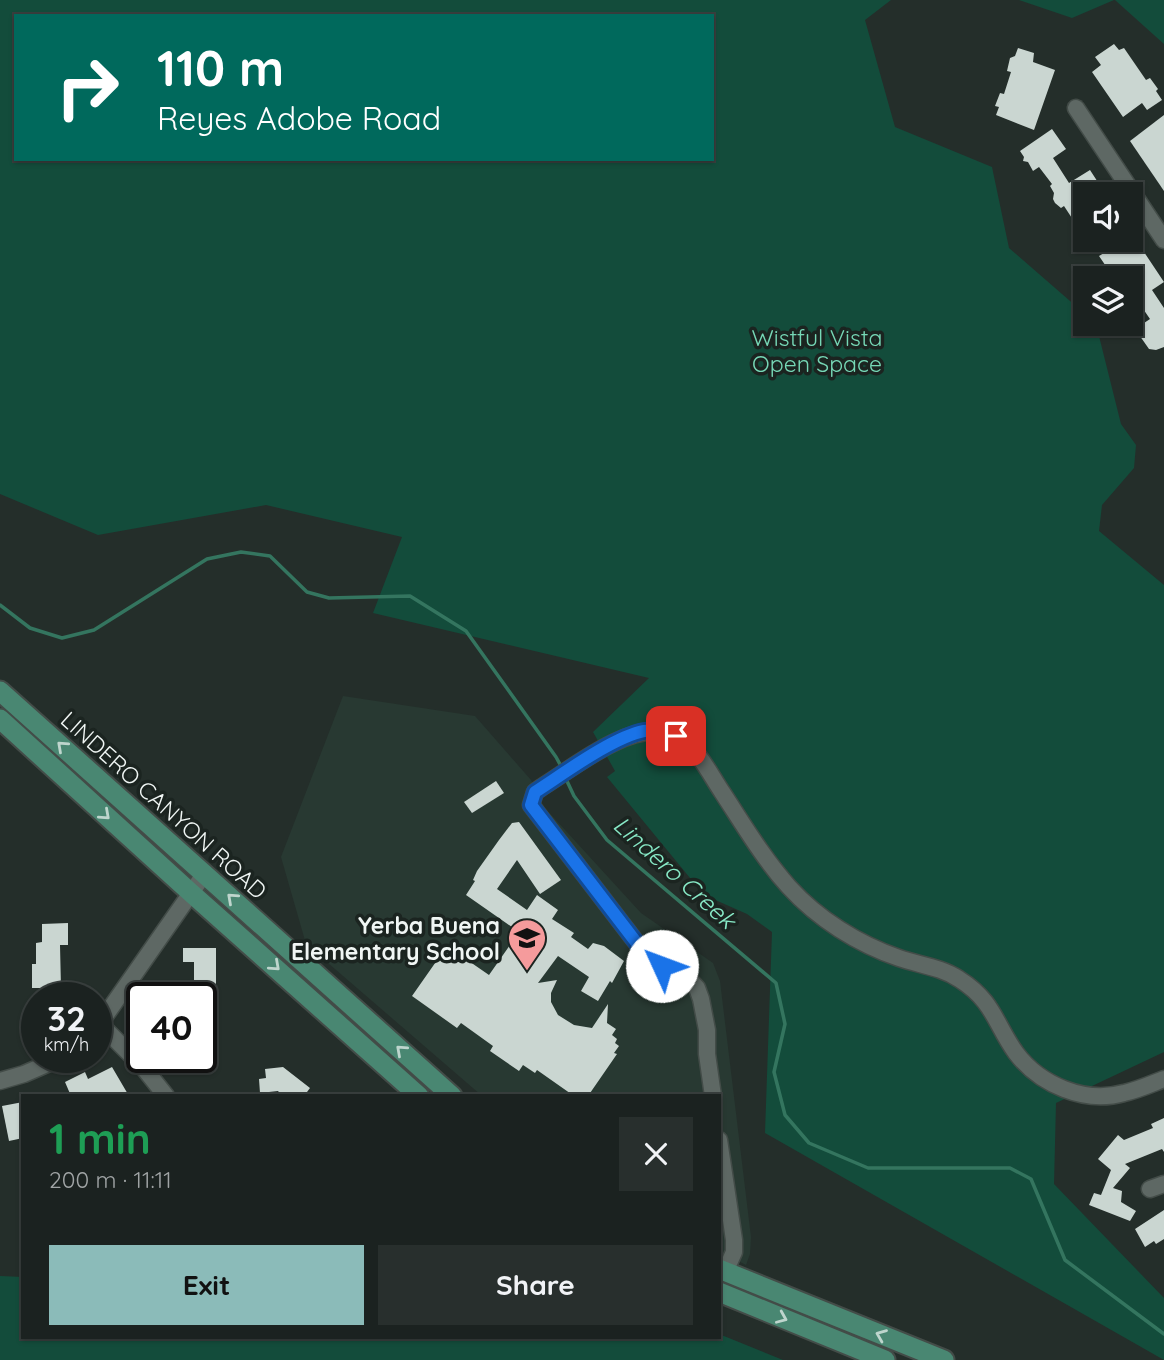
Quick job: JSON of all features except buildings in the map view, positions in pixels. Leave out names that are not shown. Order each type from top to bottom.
[{"type":"main road","name":"LINDERO CANYON ROAD","points":[[0,691],[450,1094]]},
{"type":"main road","name":"LINDERO CANYON ROAD","points":[[0,719],[417,1094]]},
{"type":"main road","points":[[722,1271],[944,1360]]},
{"type":"main road","points":[[721,1293],[884,1360]]},
{"type":"main road","points":[[843,1343],[851,1323]]},
{"type":"street","points":[[1076,108],[1164,240]]},
{"type":"street","points":[[713,1094],[707,1054],[707,1030],[697,988],[686,976],[654,961],[639,946],[533,811],[531,799],[542,787],[625,737],[646,731],[676,736],[690,747],[761,852],[789,887],[816,912],[868,945],[958,978],[989,1005],[1016,1053],[1036,1074],[1051,1084],[1073,1092],[1097,1096],[1122,1094],[1164,1079]]},
{"type":"street","points":[[112,1006],[205,873]]},
{"type":"street","points":[[112,1039],[143,1067],[164,1094]]},
{"type":"street","points":[[0,1081],[26,1073]]},
{"type":"street","points":[[721,1153],[734,1240],[734,1252],[722,1271]]},
{"type":"shaded area","name":"Yerba Buena Elementary School","points":[[343,696],[475,716],[531,780],[544,807],[641,913],[713,963],[720,981],[751,1237],[746,1265],[721,1252],[721,1094],[480,1094],[306,944],[281,857]]},
{"type":"green space","name":"Wistful Vista Open Space","points":[[0,0],[891,0],[865,20],[895,127],[992,167],[1009,248],[1073,304],[1073,336],[1099,336],[1121,424],[1136,445],[1134,468],[1102,505],[1099,531],[1164,585],[1164,1052],[1056,1103],[1054,1184],[1164,1298],[1164,1360],[765,1133],[772,932],[747,914],[704,895],[607,777],[615,771],[593,732],[649,678],[373,613],[402,537],[266,505],[98,535],[0,494]]},
{"type":"green space","points":[[1019,0],[1114,0],[1072,18]]},
{"type":"green space","points":[[1115,0],[1164,0],[1164,44]]},
{"type":"green space","points":[[0,1276],[21,1277],[21,1339],[721,1339],[721,1335],[783,1360],[0,1360]]},
{"type":"waterway","name":"Lindero Creek","points":[[0,605],[30,628],[62,638],[94,630],[207,559],[241,552],[270,556],[307,592],[329,598],[410,596],[466,631],[562,768]]},
{"type":"waterway","name":"Lindero Creek","points":[[566,779],[574,796],[607,840],[776,983],[785,1024],[774,1072],[785,1115],[809,1143],[868,1168],[1010,1168],[1031,1179],[1065,1260],[1164,1334]]},
{"type":"place","name":"Yerba Buena Elementary School","points":[[527,972]]},
{"type":"route","points":[[662,966],[639,946],[533,811],[531,799],[535,792],[625,737],[646,731],[676,736]]}]
